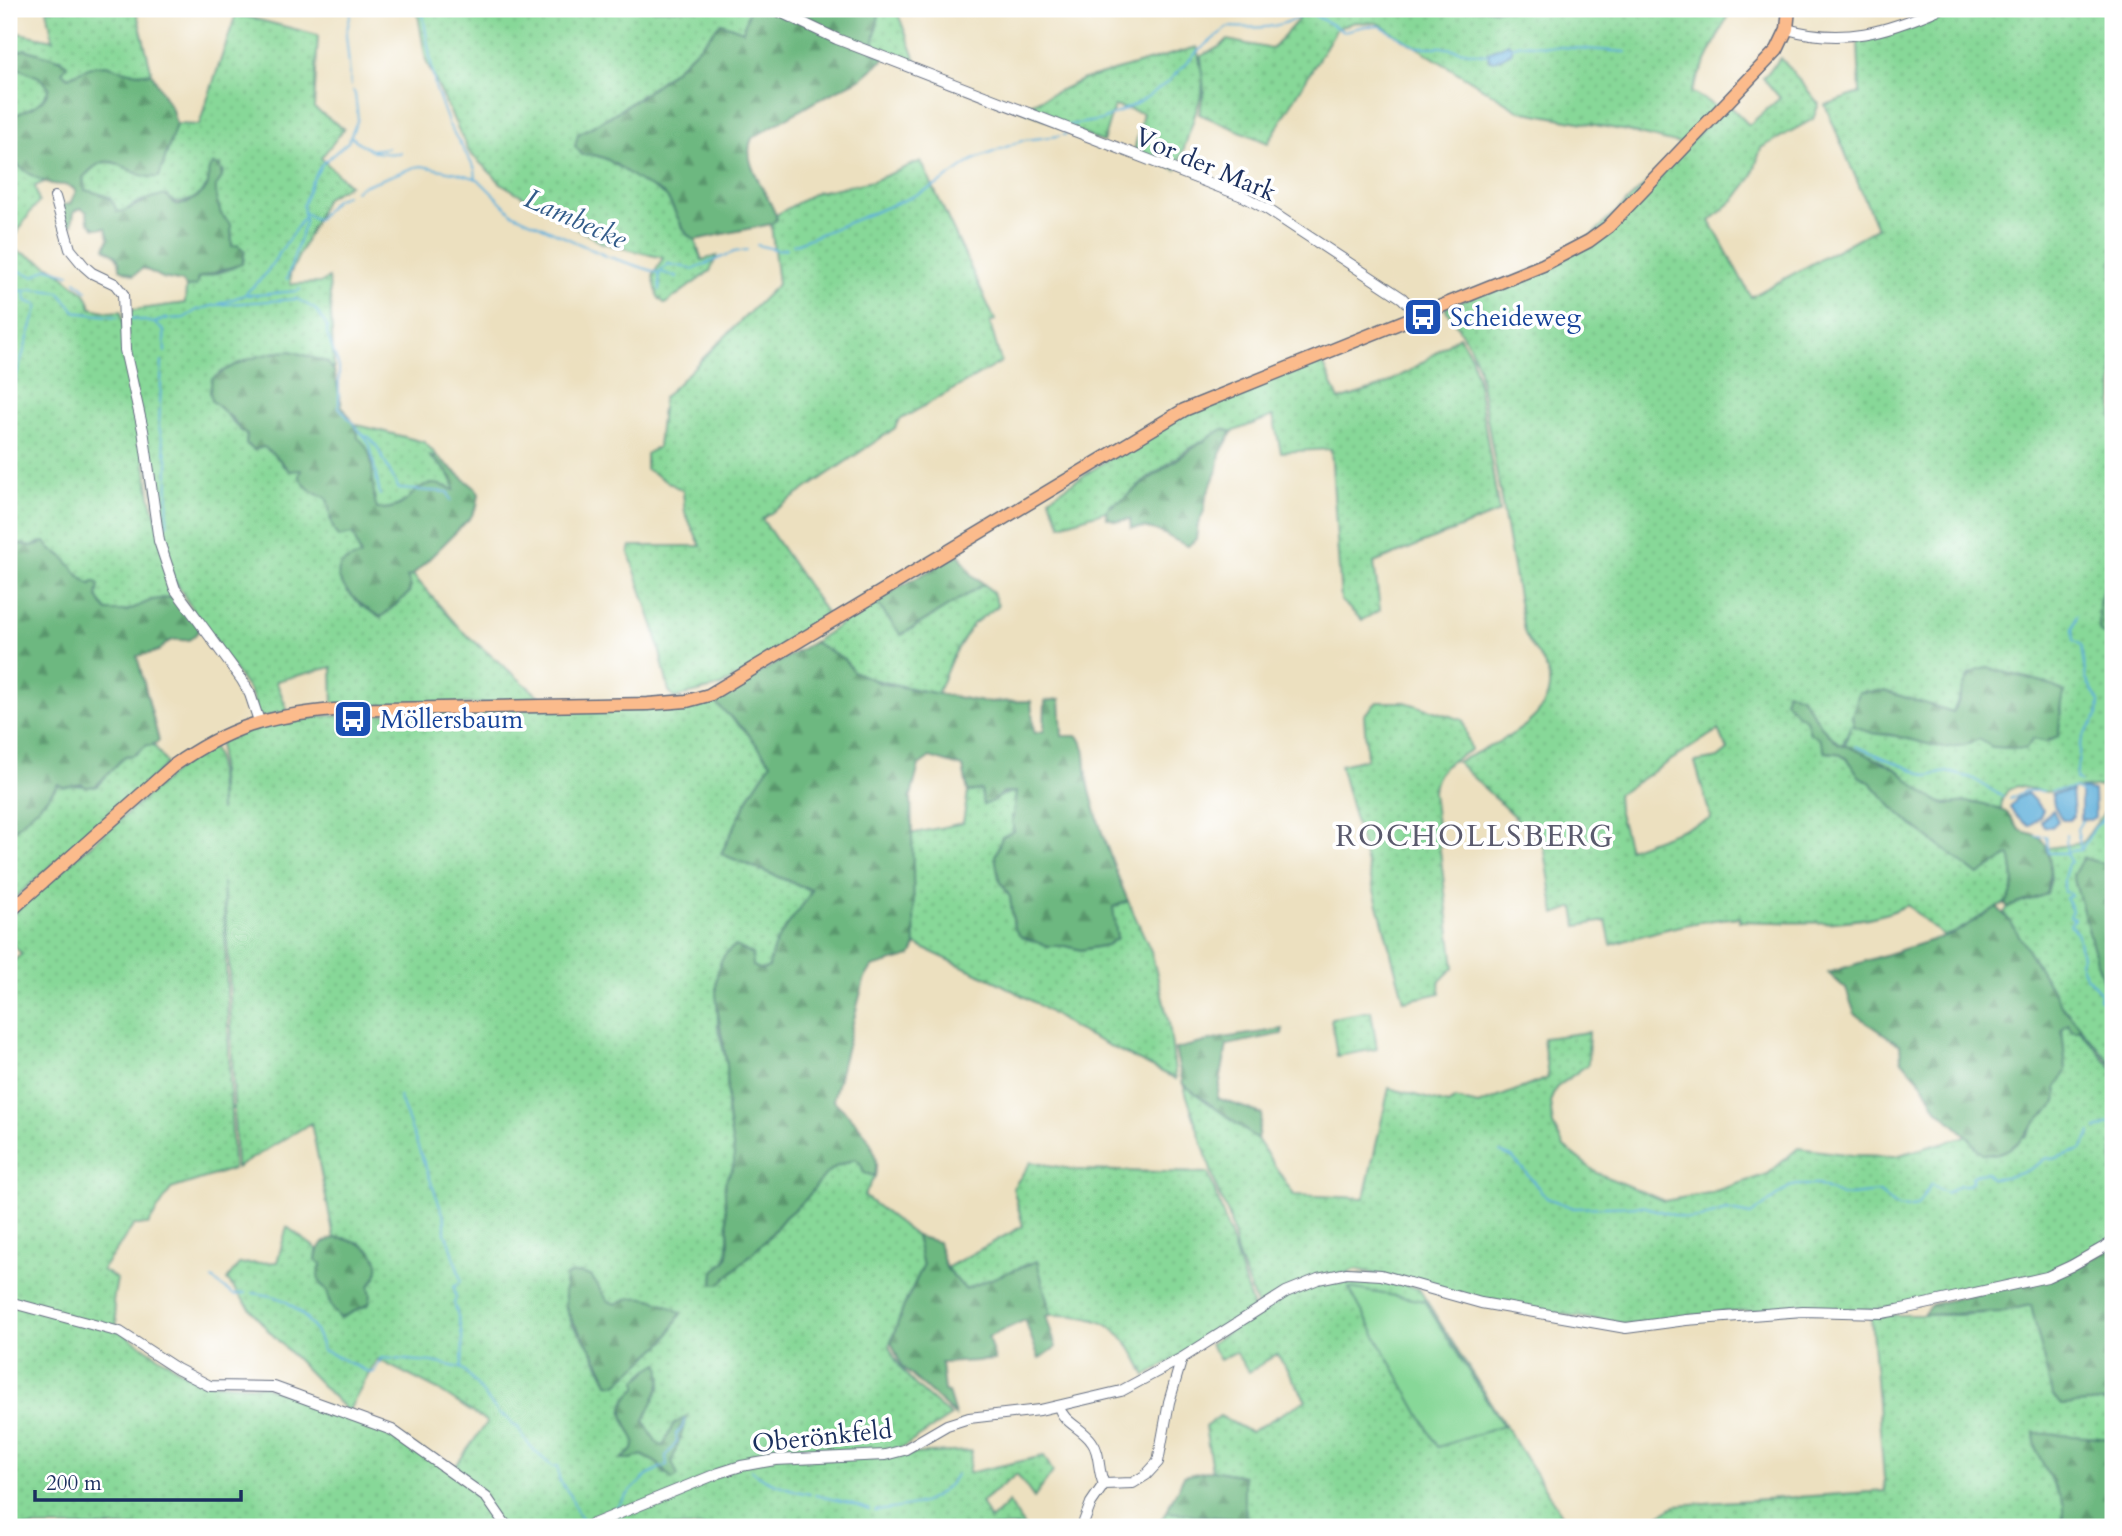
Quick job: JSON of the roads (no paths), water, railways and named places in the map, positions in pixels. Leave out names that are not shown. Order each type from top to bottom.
[{"type":"main road","points":[[10,910],[173,766],[201,748],[259,721],[334,710],[648,704],[687,701],[709,695],[1184,410],[1543,265],[1590,241],[1628,207],[1777,50],[1787,29],[1788,9]]},
{"type":"street","name":"Vor der Mark","points":[[774,9],[838,39],[1245,197],[1406,302],[1414,316]]},
{"type":"street","points":[[1787,29],[1831,36],[1871,34],[1939,9]]},
{"type":"street","points":[[55,197],[66,242],[75,256],[92,273],[120,289],[123,294],[125,351],[147,453],[156,524],[170,574],[179,596],[242,680],[259,721]]},
{"type":"street","name":"Oberönkfeld","points":[[586,1527],[604,1524],[719,1473],[750,1464],[775,1460],[886,1455],[904,1450],[947,1425],[969,1418],[1040,1410],[1127,1389],[1182,1358],[1276,1298],[1318,1279],[1347,1273],[1368,1273],[1482,1303],[1626,1328],[1686,1320],[1803,1311],[1882,1313],[2027,1282],[2071,1266],[2113,1242]]},
{"type":"street","points":[[9,1302],[120,1332],[177,1370],[210,1386],[274,1387],[392,1430],[487,1498],[506,1527]]},
{"type":"street","points":[[1101,1488],[1137,1481],[1158,1461],[1167,1409],[1182,1358]]},
{"type":"street","points":[[1059,1406],[1064,1416],[1093,1443],[1098,1454],[1101,1488],[1083,1527]]},
{"type":"water","points":[[1508,43],[1512,52],[1495,61],[1489,60],[1488,52]]},
{"type":"water","points":[[2081,789],[2094,791],[2095,817],[2090,820],[2081,819]]},
{"type":"water","points":[[2072,791],[2074,816],[2070,820],[2062,820],[2052,794]]},
{"type":"water","points":[[2027,793],[2043,810],[2040,817],[2029,826],[2010,808],[2017,798]]},
{"type":"water","points":[[2053,810],[2058,821],[2052,827],[2044,826],[2041,821]]},
{"type":"waterway","points":[[351,86],[346,34],[352,9]]},
{"type":"waterway","points":[[422,9],[435,87],[449,125],[475,169],[476,179]]},
{"type":"waterway","name":"Lambecke","points":[[1069,125],[1102,120],[1140,102],[1169,81],[1197,52],[1228,27],[1281,24],[1309,9]]},
{"type":"waterway","points":[[1310,10],[1343,31],[1380,26],[1417,47],[1441,47],[1487,55]]},
{"type":"waterway","points":[[1512,47],[1520,44],[1626,52]]},
{"type":"waterway","points":[[287,279],[305,222],[303,205],[311,183],[322,164],[348,142],[358,119],[353,91]]},
{"type":"waterway","name":"Lambecke","points":[[793,245],[937,185],[973,160],[1024,140],[1059,136]]},
{"type":"waterway","points":[[352,137],[374,151],[401,153]]},
{"type":"waterway","points":[[371,150],[388,148]]},
{"type":"waterway","name":"Lambecke","points":[[355,191],[415,167],[458,173],[478,179],[512,213],[606,256],[659,273],[668,264],[694,269],[734,252],[747,250]]},
{"type":"waterway","name":"Lambecke","points":[[304,213],[317,220],[335,200],[346,195]]},
{"type":"waterway","points":[[219,304],[244,295],[264,276],[303,218]]},
{"type":"waterway","name":"Lambecke","points":[[757,245],[778,250],[787,248]]},
{"type":"waterway","points":[[9,268],[34,276],[48,268],[69,274]]},
{"type":"waterway","points":[[661,272],[677,277]]},
{"type":"waterway","points":[[659,274],[660,290]]},
{"type":"waterway","points":[[76,281],[87,291]]},
{"type":"waterway","points":[[9,283],[19,291],[25,291],[26,301],[38,305],[14,383],[9,389]]},
{"type":"waterway","points":[[25,291],[32,289],[59,292],[75,311],[118,317]]},
{"type":"waterway","points":[[247,295],[300,289]]},
{"type":"waterway","points":[[129,318],[154,323],[164,319],[184,318],[197,310],[215,305],[297,299],[315,309],[327,326],[327,334],[339,367],[339,407],[364,436],[369,437],[376,445],[399,489],[448,492],[451,501]]},
{"type":"waterway","points":[[156,324],[164,331],[165,352]]},
{"type":"waterway","points":[[162,361],[159,427],[168,463],[167,525]]},
{"type":"waterway","points":[[364,436],[370,445],[380,495]]},
{"type":"waterway","points":[[2077,616],[2073,628],[2074,640],[2081,645],[2086,679],[2099,702],[2098,715],[2080,745],[2076,779],[2080,782]]},
{"type":"waterway","points":[[1855,746],[1928,776],[1947,772],[1972,778],[2003,797]]},
{"type":"waterway","points":[[2051,791],[2075,788],[2082,793]]},
{"type":"waterway","points":[[2010,799],[2025,791],[2043,791]]},
{"type":"waterway","points":[[2081,850],[2095,827],[2113,811]]},
{"type":"waterway","points":[[2069,851],[2081,850],[2077,829],[2082,821]]},
{"type":"waterway","points":[[2066,834],[2067,856],[2071,862],[2064,878],[2064,891],[2071,896],[2066,898],[2072,911],[2070,917],[2075,919],[2070,924],[2078,935],[2082,957],[2080,962],[2085,975],[2100,992],[2099,998],[2107,1004],[2108,1009],[2113,1009]]},
{"type":"waterway","points":[[2036,836],[2046,836],[2049,853],[2068,853]]},
{"type":"waterway","points":[[399,1096],[445,1219],[445,1234],[450,1242],[461,1281],[454,1287],[454,1303],[462,1343],[461,1368]]},
{"type":"waterway","points":[[2097,1129],[2113,1122]]},
{"type":"waterway","points":[[1500,1152],[1512,1157],[1547,1198],[1574,1208],[1642,1206],[1687,1219],[1701,1218],[1726,1210],[1751,1215],[1789,1187],[1797,1185],[1818,1185],[1842,1196],[1877,1192],[1898,1207],[1917,1206],[1931,1184],[1946,1193],[1959,1185],[1968,1185],[1978,1173],[1987,1172],[1990,1178],[2020,1173],[2046,1158],[2052,1159],[2081,1150],[2091,1133]]},
{"type":"waterway","points":[[212,1279],[234,1295],[245,1293]]},
{"type":"waterway","points":[[253,1293],[276,1297],[291,1305],[312,1326],[322,1351],[370,1373],[374,1372],[381,1358],[433,1362],[461,1368],[499,1414],[506,1416],[518,1427],[534,1450],[554,1467],[558,1466],[559,1480],[585,1522]]},
{"type":"waterway","points":[[614,1510],[645,1478],[667,1465],[666,1456],[677,1442],[676,1434],[685,1419]]},
{"type":"waterway","points":[[751,1470],[779,1485],[810,1494]]},
{"type":"waterway","points":[[875,1511],[911,1506],[930,1499],[940,1493],[957,1474]]},
{"type":"waterway","points":[[815,1495],[869,1510]]},
{"type":"waterway","points":[[615,1527],[619,1519]]},
{"type":"place","name":"Scheideweg","points":[[1423,317]]},
{"type":"place","name":"Möllersbaum","points":[[353,719]]},
{"type":"district","name":"ROCHOLLSBERG","points":[[1475,836]]}]
